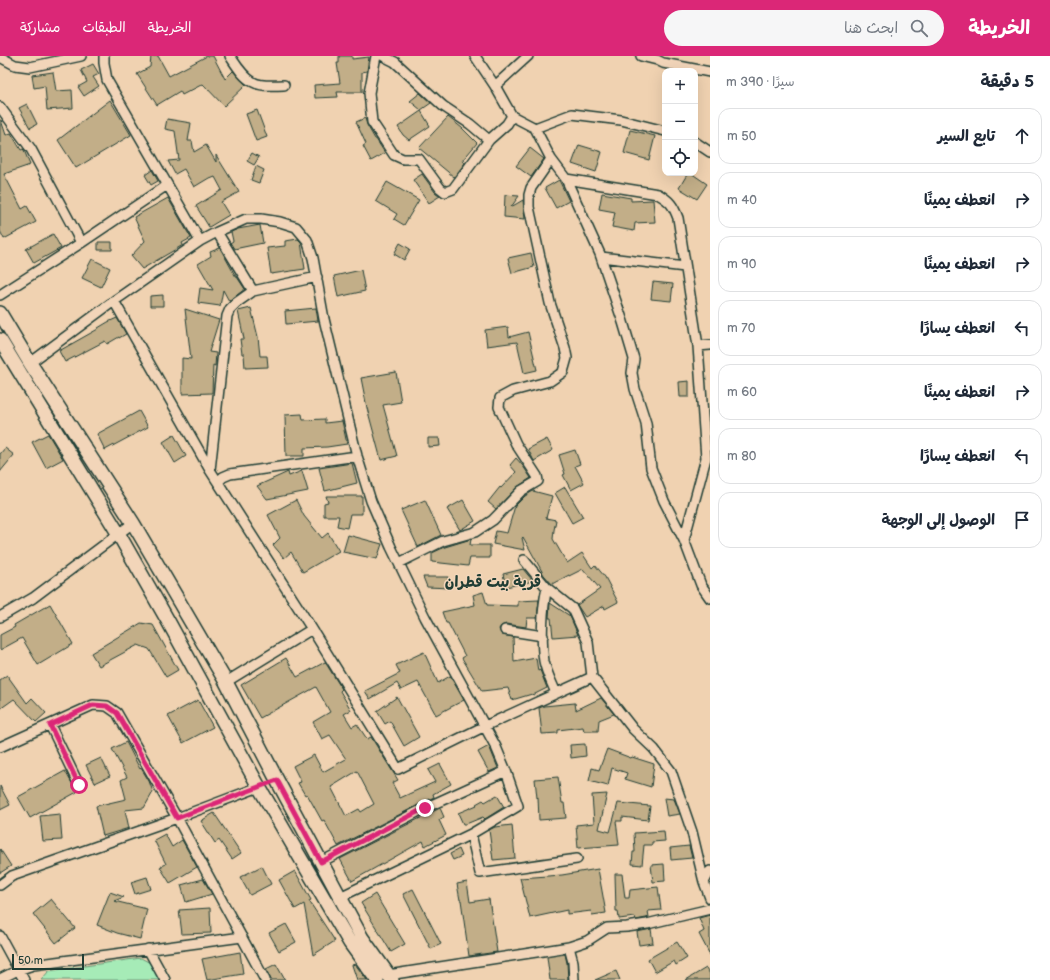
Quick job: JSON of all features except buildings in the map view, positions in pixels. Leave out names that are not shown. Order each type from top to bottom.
[{"type":"street","points":[[0,57],[15,65],[30,67],[81,56]]},
{"type":"street","points":[[104,56],[107,80],[200,241]]},
{"type":"street","points":[[230,56],[240,70],[253,82],[266,85],[284,85]]},
{"type":"street","points":[[376,56],[370,93],[372,122],[394,155],[403,159],[419,159],[440,188],[445,192],[453,189],[489,140],[508,124],[512,116]]},
{"type":"street","points":[[383,56],[395,62],[443,106],[470,124],[489,140]]},
{"type":"street","points":[[475,56],[495,86],[512,116],[535,128],[551,159],[566,180],[601,257],[624,322],[634,359],[632,373],[634,389],[646,423],[651,468],[664,501],[684,540],[701,585],[710,598]]},
{"type":"street","points":[[495,86],[528,56]]},
{"type":"street","points":[[641,56],[663,63],[710,72]]},
{"type":"street","points":[[0,107],[30,149],[80,243]]},
{"type":"street","points":[[535,128],[572,114],[620,120],[662,130]]},
{"type":"street","points":[[698,144],[710,152]]},
{"type":"street","points":[[399,563],[444,541],[475,532],[493,520],[521,491],[538,481],[537,476],[516,444],[499,407],[500,398],[513,391],[550,381],[563,372],[567,358],[550,303],[529,208],[529,195],[532,188],[551,159]]},
{"type":"street","points":[[566,180],[658,194],[667,199],[674,206],[678,218],[698,346],[706,458],[684,540]]},
{"type":"street","points":[[0,294],[168,185]]},
{"type":"street","points":[[30,363],[114,301],[200,241],[246,219],[260,219],[280,222],[296,227],[307,240],[313,258],[324,319],[357,456],[371,501],[425,617],[485,726],[506,772],[518,806],[471,834],[340,897]]},
{"type":"street","points":[[218,232],[253,290]]},
{"type":"street","points":[[601,257],[685,267]]},
{"type":"street","points":[[210,470],[227,316],[230,309],[253,290],[317,277]]},
{"type":"street","points":[[114,301],[210,470],[312,629],[398,769],[592,676]]},
{"type":"street","points":[[0,313],[30,363],[133,523],[226,682],[362,938],[386,978]]},
{"type":"street","points":[[0,340],[118,533],[259,787],[350,943],[386,978]]},
{"type":"street","points":[[698,346],[710,345]]},
{"type":"street","points":[[218,482],[223,477],[230,474],[357,456]]},
{"type":"street","points":[[0,617],[33,598],[133,523]]},
{"type":"street","points":[[524,560],[547,588],[572,609],[588,642],[592,676],[633,729],[654,749],[671,772],[692,832],[704,882],[710,898]]},
{"type":"street","points":[[547,588],[544,600],[544,662],[556,693]]},
{"type":"street","points":[[168,621],[184,611]]},
{"type":"street","points":[[226,682],[312,629]]},
{"type":"street","points":[[505,630],[543,636]]},
{"type":"street","points":[[0,747],[93,705],[107,706],[117,713],[177,818],[265,980]]},
{"type":"street","points":[[50,725],[79,785]]},
{"type":"street","points":[[321,862],[425,808],[506,772]]},
{"type":"street","points":[[0,885],[12,876],[177,818],[277,780]]},
{"type":"street","points":[[471,834],[480,873],[578,859]]},
{"type":"street","points":[[704,882],[710,871]]},
{"type":"street","points":[[386,978],[569,947],[587,941],[607,928],[647,924],[710,909]]},
{"type":"street","points":[[0,936],[24,980]]},
{"type":"street","points":[[0,980],[18,970],[33,965],[242,937]]},
{"type":"street","points":[[569,947],[573,962],[574,980]]},
{"type":"street","points":[[148,949],[165,980]]},
{"type":"green space","points":[[141,958],[152,964],[160,980],[41,980],[49,971]]},
{"type":"district","name":"قرية بيت قطران","points":[[493,582]]},
{"type":"route","points":[[79,785],[50,725],[93,705],[107,706],[117,713],[177,818],[277,780],[321,862],[425,808]]}]
